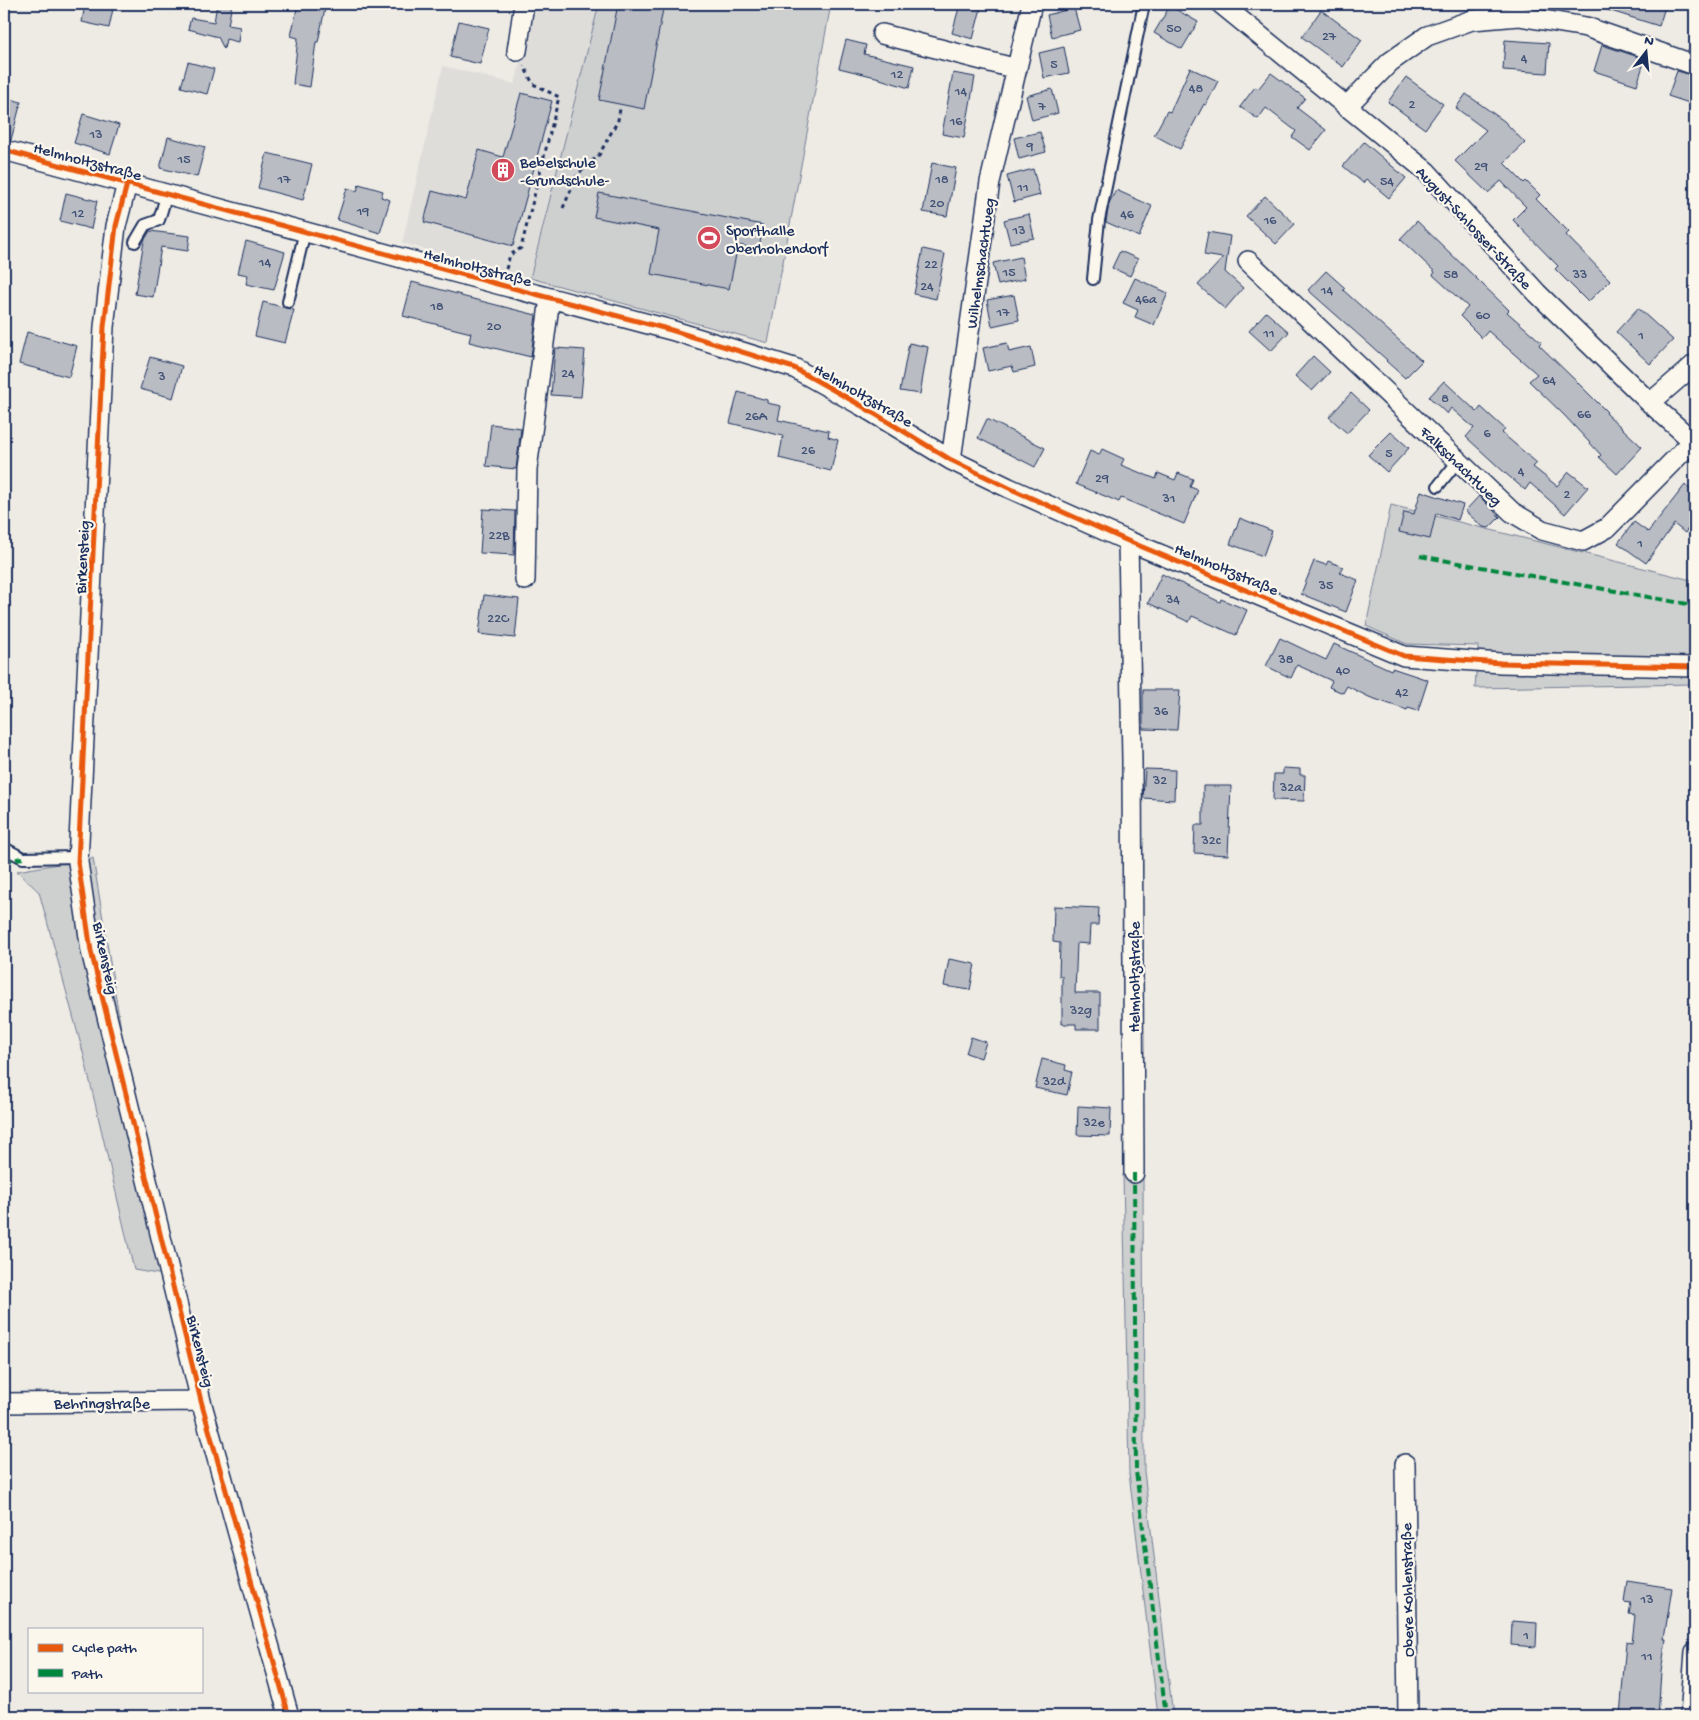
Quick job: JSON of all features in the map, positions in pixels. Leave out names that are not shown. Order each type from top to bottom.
[{"type":"street","points":[[517,52],[524,4]]},
{"type":"street","name":"Wilhelmschachtweg","points":[[952,460],[990,182],[1032,4]]},
{"type":"street","name":"August-Schlosser-Straße","points":[[1222,4],[1426,171],[1537,293],[1650,403],[1694,442]]},
{"type":"street","points":[[1346,107],[1390,62],[1427,36],[1472,20],[1519,16],[1586,27],[1695,65]]},
{"type":"street","points":[[882,34],[1017,69]]},
{"type":"street","name":"Helmholtzstraße","points":[[4,150],[502,286],[671,330],[794,368],[952,460],[1009,488],[1128,541],[1404,656],[1501,663],[1695,667]]},
{"type":"street","name":"Birkensteig","points":[[127,184],[116,226],[104,327],[78,857],[91,951],[201,1401],[289,1716]]},
{"type":"street","name":"Falkschachtweg","points":[[1248,261],[1512,512],[1542,530],[1583,541],[1607,528],[1694,442]]},
{"type":"street","name":"Helmholtzstraße","points":[[525,580],[527,469],[550,298]]},
{"type":"street","points":[[1650,403],[1695,364]]},
{"type":"street","name":"Helmholtzstraße","points":[[1128,541],[1132,770],[1134,1173]]},
{"type":"street","name":"Behringstraße","points":[[4,1403],[201,1401]]},
{"type":"street","name":"Obere Kohlenstraße","points":[[1405,1464],[1408,1716]]},
{"type":"street","points":[[1690,1716],[1695,1652]]},
{"type":"lane","points":[[1093,279],[1099,220],[1144,4]]},
{"type":"lane","points":[[135,242],[145,225],[159,220],[167,193]]},
{"type":"lane","points":[[288,302],[305,231]]},
{"type":"lane","points":[[1438,486],[1458,462]]},
{"type":"lane","points":[[4,848],[22,858],[78,857]]},
{"type":"path","points":[[502,286],[510,255],[522,248],[559,97],[532,84],[517,52]]},
{"type":"path","points":[[562,208],[578,174],[599,155],[618,120],[620,109]]},
{"type":"shaded area","points":[[532,4],[599,4],[529,278],[402,243],[443,66],[515,84]]},
{"type":"shaded area","points":[[599,4],[831,4],[768,343],[530,278]]},
{"type":"shaded area","points":[[1391,505],[1695,581],[1695,684],[1475,688],[1478,646],[1407,644],[1366,626]]},
{"type":"shaded area","points":[[93,858],[132,1096],[181,1278],[134,1270],[84,1056],[39,892],[17,871]]},
{"type":"shaded area","points":[[1123,1174],[1143,1174],[1144,1471],[1173,1716],[1158,1716],[1129,1473]]},
{"type":"building","points":[[85,4],[114,4],[109,28],[82,22]]},
{"type":"building","points":[[217,4],[232,4],[228,25],[240,27],[238,42],[226,39],[224,49],[218,37],[188,29],[191,18],[214,22]]},
{"type":"building","points":[[298,4],[326,4],[318,42],[316,42],[310,87],[293,84],[298,38],[291,36]]},
{"type":"building","points":[[618,4],[664,4],[644,109],[599,100]]},
{"type":"building","points":[[960,4],[982,4],[973,39],[952,33]]},
{"type":"building","points":[[1598,4],[1666,4],[1659,26],[1598,7]]},
{"type":"building","points":[[1170,6],[1198,22],[1182,49],[1154,33]]},
{"type":"building","points":[[1074,8],[1080,30],[1052,37],[1047,15]]},
{"type":"building","points":[[1321,10],[1362,40],[1343,67],[1302,37]]},
{"type":"building","points":[[459,21],[489,28],[480,64],[450,57]]},
{"type":"building","points":[[846,40],[866,45],[864,54],[914,66],[909,88],[880,78],[839,68]]},
{"type":"building","points":[[1505,40],[1549,43],[1547,73],[1503,70]]},
{"type":"building","points":[[1602,45],[1645,59],[1637,85],[1594,71]]},
{"type":"building","points":[[1064,47],[1069,73],[1044,78],[1039,53]]},
{"type":"building","points":[[188,62],[214,69],[207,94],[181,87]]},
{"type":"building","points":[[1190,68],[1218,81],[1180,149],[1154,135],[1167,111],[1170,112]]},
{"type":"building","points":[[1677,71],[1695,76],[1695,105],[1668,96]]},
{"type":"building","points":[[953,73],[975,77],[964,138],[942,134]]},
{"type":"building","points":[[1271,73],[1305,98],[1297,108],[1326,130],[1310,150],[1292,137],[1296,131],[1266,108],[1258,119],[1240,107],[1255,87],[1258,89]]},
{"type":"building","points":[[1406,77],[1443,104],[1425,129],[1388,102]]},
{"type":"building","points":[[1052,89],[1058,113],[1032,120],[1026,96]]},
{"type":"building","name":"Bebelschule -Grundschule-","points":[[521,93],[552,101],[513,246],[424,222],[432,191],[466,200],[479,150],[503,157]]},
{"type":"building","points":[[1466,94],[1504,121],[1525,143],[1504,163],[1524,183],[1526,181],[1540,195],[1536,199],[1569,232],[1566,235],[1610,280],[1588,302],[1555,269],[1558,266],[1513,220],[1526,207],[1501,181],[1488,193],[1455,161],[1486,130],[1456,108]]},
{"type":"building","points":[[4,97],[21,102],[11,140],[4,139]]},
{"type":"building","points":[[83,114],[119,125],[110,154],[74,143]]},
{"type":"building","points":[[1040,132],[1046,152],[1019,159],[1014,138]]},
{"type":"building","points":[[168,137],[205,147],[197,177],[160,168]]},
{"type":"building","points":[[1364,142],[1406,178],[1389,198],[1366,179],[1363,183],[1343,166]]},
{"type":"building","points":[[267,153],[312,164],[303,200],[258,188]]},
{"type":"building","points":[[932,163],[956,168],[947,216],[923,212]]},
{"type":"building","points":[[1033,169],[1040,195],[1014,202],[1007,176]]},
{"type":"building","points":[[359,184],[383,191],[381,197],[390,200],[380,233],[337,220],[347,188],[357,191]]},
{"type":"building","points":[[1116,190],[1152,206],[1139,237],[1106,222],[1109,203]]},
{"type":"building","points":[[66,193],[97,201],[91,229],[60,221]]},
{"type":"building","name":"Sporthalle Oberhohendorf","points":[[599,193],[763,225],[759,249],[738,245],[729,289],[651,274],[659,230],[594,217]]},
{"type":"building","points":[[1265,196],[1295,224],[1276,244],[1246,216]]},
{"type":"building","points":[[1029,214],[1034,238],[1010,243],[1004,220]]},
{"type":"building","points":[[1417,221],[1509,310],[1507,312],[1541,342],[1539,345],[1642,447],[1617,474],[1599,457],[1601,455],[1564,415],[1529,381],[1537,374],[1488,331],[1482,338],[1460,316],[1468,307],[1433,275],[1435,272],[1400,239]]},
{"type":"building","points":[[150,231],[190,236],[188,251],[161,247],[153,297],[135,294],[144,241]]},
{"type":"building","points":[[1208,232],[1230,236],[1225,272],[1243,288],[1225,309],[1198,285],[1223,258],[1204,255]]},
{"type":"building","points":[[246,241],[285,252],[274,290],[246,284],[248,275],[238,273]]},
{"type":"building","points":[[923,249],[945,254],[936,299],[914,294]]},
{"type":"building","points":[[1120,251],[1138,259],[1130,276],[1112,268]]},
{"type":"building","points":[[1021,257],[1025,279],[998,285],[993,263]]},
{"type":"building","points":[[1326,271],[1345,288],[1343,290],[1422,361],[1405,378],[1308,290]]},
{"type":"building","points":[[1135,278],[1168,293],[1154,325],[1135,317],[1138,310],[1123,303]]},
{"type":"building","points":[[412,282],[536,315],[531,357],[469,342],[471,333],[403,316]]},
{"type":"building","points":[[1014,295],[1019,320],[992,326],[987,300]]},
{"type":"building","points":[[263,302],[294,310],[285,343],[255,336]]},
{"type":"building","points":[[1638,308],[1673,340],[1650,364],[1616,332]]},
{"type":"building","points":[[1266,312],[1289,332],[1271,351],[1249,331]]},
{"type":"building","points":[[27,332],[77,346],[69,377],[19,364]]},
{"type":"building","points":[[909,343],[928,347],[920,394],[900,391]]},
{"type":"building","points":[[1007,343],[1009,352],[1031,347],[1035,367],[1014,372],[1012,366],[988,371],[983,348]]},
{"type":"building","points":[[555,348],[585,350],[581,397],[551,395]]},
{"type":"building","points":[[1313,356],[1330,372],[1312,391],[1295,376]]},
{"type":"building","points":[[150,357],[182,366],[173,398],[140,389]]},
{"type":"building","points":[[1444,381],[1477,412],[1481,407],[1505,429],[1502,433],[1537,463],[1533,467],[1557,486],[1569,472],[1588,487],[1565,514],[1530,483],[1525,490],[1504,472],[1466,437],[1474,428],[1451,408],[1447,414],[1429,397]]},
{"type":"building","points":[[738,392],[781,406],[778,420],[829,431],[828,437],[838,440],[831,471],[779,458],[783,436],[730,423]]},
{"type":"building","points":[[1351,393],[1369,410],[1347,433],[1329,417]]},
{"type":"building","points":[[987,419],[1045,448],[1035,467],[978,438]]},
{"type":"building","points":[[491,424],[521,428],[516,469],[486,466]]},
{"type":"building","points":[[1391,432],[1409,448],[1387,472],[1368,455]]},
{"type":"building","points":[[1102,449],[1124,459],[1121,465],[1156,479],[1158,473],[1175,480],[1178,473],[1193,479],[1190,487],[1198,490],[1184,524],[1121,498],[1119,502],[1076,484],[1090,451],[1099,455]]},
{"type":"building","points":[[1685,485],[1695,493],[1695,519],[1685,533],[1674,524],[1646,563],[1618,543],[1634,522],[1648,532]]},
{"type":"building","points":[[1421,491],[1463,505],[1458,520],[1436,513],[1430,539],[1399,532],[1404,512],[1414,514]]},
{"type":"building","points":[[1479,496],[1500,517],[1489,528],[1483,527],[1465,511]]},
{"type":"building","points":[[483,509],[515,511],[514,555],[480,553]]},
{"type":"building","points":[[1240,518],[1272,531],[1263,556],[1230,544]]},
{"type":"building","points":[[1314,561],[1326,565],[1328,561],[1343,567],[1340,573],[1358,580],[1346,612],[1301,594]]},
{"type":"building","points":[[1162,574],[1220,602],[1221,599],[1247,610],[1236,635],[1192,616],[1189,622],[1148,603]]},
{"type":"building","points":[[484,595],[519,599],[515,638],[479,634]]},
{"type":"building","points":[[1280,638],[1326,660],[1334,644],[1391,670],[1392,668],[1428,680],[1418,711],[1408,708],[1407,710],[1369,697],[1347,686],[1343,693],[1329,687],[1332,681],[1297,665],[1291,678],[1266,666]]},
{"type":"building","points":[[1143,690],[1180,690],[1177,730],[1143,729]]},
{"type":"building","points":[[1283,768],[1300,769],[1300,775],[1305,775],[1304,801],[1273,800],[1274,774],[1283,774]]},
{"type":"building","points":[[1145,769],[1175,770],[1174,800],[1143,798]]},
{"type":"building","points":[[1203,786],[1231,786],[1228,855],[1194,853],[1195,825],[1203,825]]},
{"type":"building","points":[[1054,906],[1099,908],[1098,925],[1090,925],[1089,944],[1077,943],[1075,993],[1100,993],[1100,1029],[1076,1029],[1076,1024],[1062,1024],[1062,976],[1059,976],[1060,943],[1053,942]]},
{"type":"building","points":[[949,959],[975,964],[970,990],[944,986]]},
{"type":"building","points":[[971,1037],[986,1042],[981,1058],[966,1053]]},
{"type":"building","points":[[1042,1059],[1066,1065],[1065,1070],[1072,1072],[1067,1095],[1035,1088]]},
{"type":"building","points":[[1078,1106],[1111,1108],[1110,1136],[1077,1135]]},
{"type":"building","points":[[1627,1581],[1672,1588],[1664,1639],[1666,1639],[1661,1672],[1658,1716],[1620,1716],[1626,1642],[1632,1643],[1635,1615],[1629,1614],[1631,1603],[1624,1602]]},
{"type":"building","points":[[1512,1621],[1537,1623],[1536,1647],[1511,1645]]},
{"type":"marked path","points":[[1420,556],[1693,605]]},
{"type":"marked path","points":[[4,861],[23,858]]},
{"type":"marked path","points":[[1134,1173],[1136,1471],[1166,1716]]},
{"type":"cycle path","points":[[4,150],[671,330],[794,368],[862,406],[951,460],[1009,488],[1128,541],[1404,656],[1501,663],[1695,667]]},
{"type":"cycle path","points":[[127,184],[116,226],[104,327],[78,862],[91,951],[201,1401],[289,1716]]},
{"type":"place","name":"Bebelschule -Grundschule-","points":[[503,170]]},
{"type":"place","name":"Sporthalle Oberhohendorf","points":[[709,238]]}]
